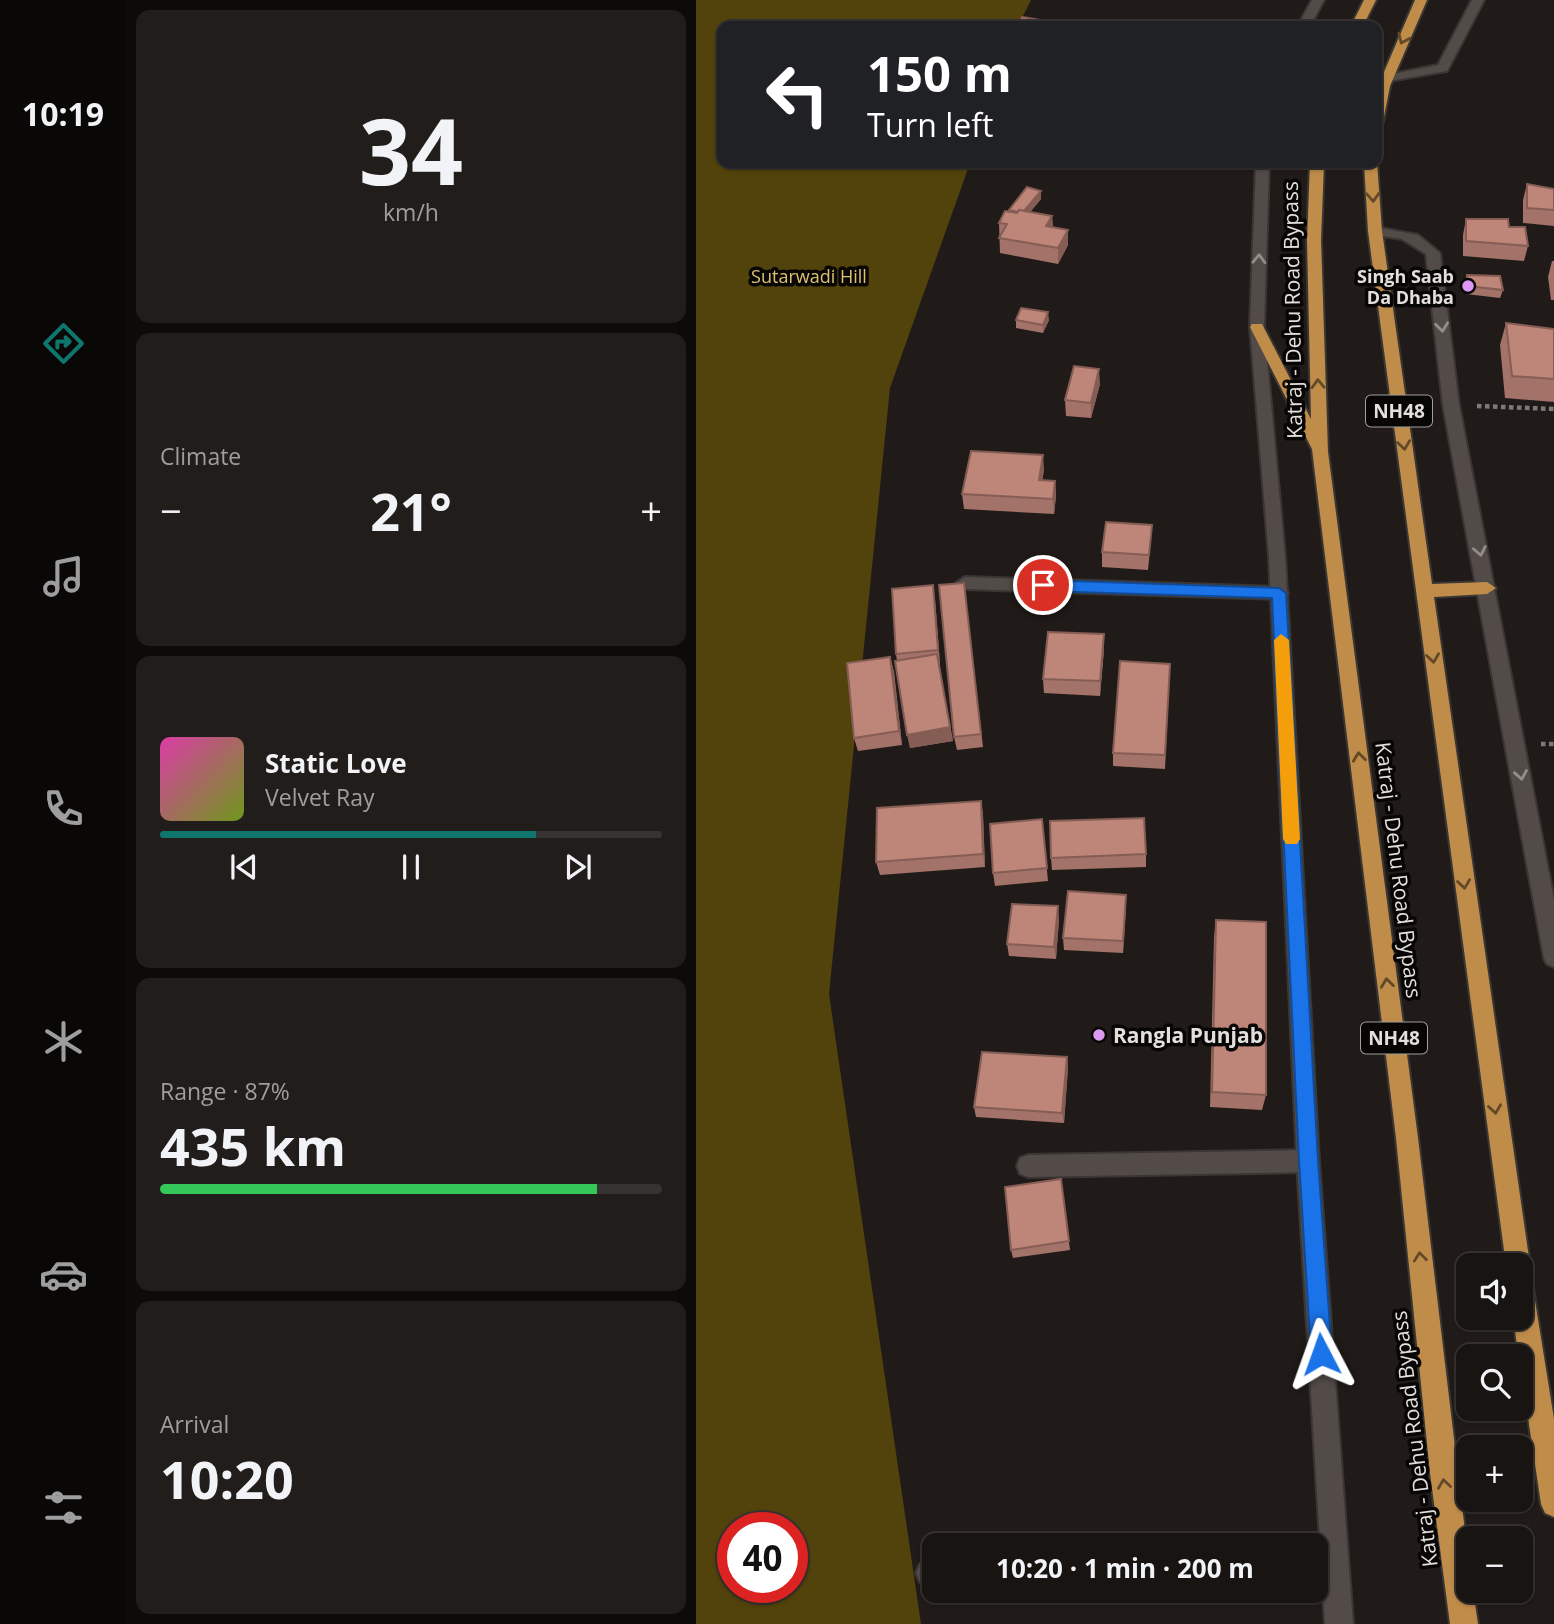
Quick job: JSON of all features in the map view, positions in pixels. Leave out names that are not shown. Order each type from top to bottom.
[{"type":"highway","points":[[1360,21],[1370,0]]},
{"type":"highway","points":[[1382,100],[1387,79],[1421,0]]},
{"type":"highway","name":"Katraj - Dehu Road Bypass","points":[[1317,168],[1314,240],[1320,452],[1407,1138],[1443,1473],[1464,1624]]},
{"type":"highway","name":"NH48","points":[[1371,168],[1375,231],[1423,591],[1516,1253]]},
{"type":"highway","points":[[1257,327],[1320,452]]},
{"type":"highway","points":[[1423,591],[1487,588]]},
{"type":"highway","points":[[1527,1330],[1554,1503]]},
{"type":"street","points":[[1307,21],[1318,0]]},
{"type":"street","points":[[1387,79],[1443,68],[1478,0]]},
{"type":"street","points":[[1262,168],[1257,327],[1279,593],[1324,1533]]},
{"type":"street","points":[[1375,231],[1408,234],[1420,240],[1433,253],[1451,405],[1554,958]]},
{"type":"street","points":[[965,583],[1279,593]]},
{"type":"street","points":[[1028,1166],[1308,1161]]},
{"type":"street","points":[[1328,1564],[1339,1624]]},
{"type":"path","points":[[1451,405],[1554,409]]},
{"type":"green space","name":"Sutarwadi Hill","points":[[696,0],[1031,0],[1020,21],[717,21],[717,168],[968,168],[890,388],[829,994],[921,1624],[696,1624]]},
{"type":"building","points":[[1022,17],[1047,21],[1020,21]]},
{"type":"building","points":[[1527,184],[1554,189],[1554,210],[1527,208]]},
{"type":"building","points":[[1027,187],[1041,191],[1024,211],[1009,210]]},
{"type":"building","points":[[1019,210],[1052,216],[1046,226],[1068,230],[1058,248],[999,238],[1007,224],[999,223],[1005,211],[1017,213]]},
{"type":"building","points":[[1466,219],[1508,219],[1509,227],[1525,227],[1528,246],[1466,241]]},
{"type":"building","points":[[1467,275],[1500,276],[1503,290],[1468,286]]},
{"type":"building","points":[[1021,308],[1048,312],[1043,325],[1016,320]]},
{"type":"building","points":[[1506,323],[1554,329],[1554,379],[1512,376]]},
{"type":"building","points":[[1074,366],[1099,369],[1091,403],[1065,400]]},
{"type":"building","points":[[971,451],[1043,455],[1039,480],[1055,481],[1053,499],[962,494]]},
{"type":"building","points":[[1106,522],[1152,525],[1149,555],[1102,552]]},
{"type":"building","points":[[964,583],[981,734],[954,737],[939,585]]},
{"type":"building","points":[[933,585],[938,650],[896,654],[892,589]]},
{"type":"building","points":[[1048,632],[1104,634],[1100,681],[1043,679]]},
{"type":"building","points":[[937,654],[950,727],[907,735],[895,661]]},
{"type":"building","points":[[890,657],[899,731],[854,738],[847,663]]},
{"type":"building","points":[[1120,661],[1170,664],[1165,755],[1113,753]]},
{"type":"building","points":[[981,801],[983,854],[876,862],[877,808]]},
{"type":"building","points":[[1144,818],[1146,854],[1051,858],[1050,821]]},
{"type":"building","points":[[1042,819],[1047,868],[993,873],[990,824]]},
{"type":"building","points":[[1068,891],[1126,895],[1123,941],[1063,938]]},
{"type":"building","points":[[1012,904],[1058,906],[1054,947],[1007,944]]},
{"type":"building","points":[[1216,920],[1266,922],[1266,1095],[1212,1092]]},
{"type":"building","points":[[982,1052],[1067,1057],[1062,1113],[974,1107]]},
{"type":"building","points":[[1061,1179],[1069,1241],[1011,1250],[1005,1187]]},
{"type":"slow traffic","points":[[1281,640],[1291,839]]},
{"type":"place","name":"Singh Saab Da Dhaba","points":[[1468,286]]},
{"type":"place","name":"Rangla Punjab","points":[[1099,1035]]},
{"type":"route","points":[[1043,585],[1279,593],[1308,1161],[1321,1354]]}]
